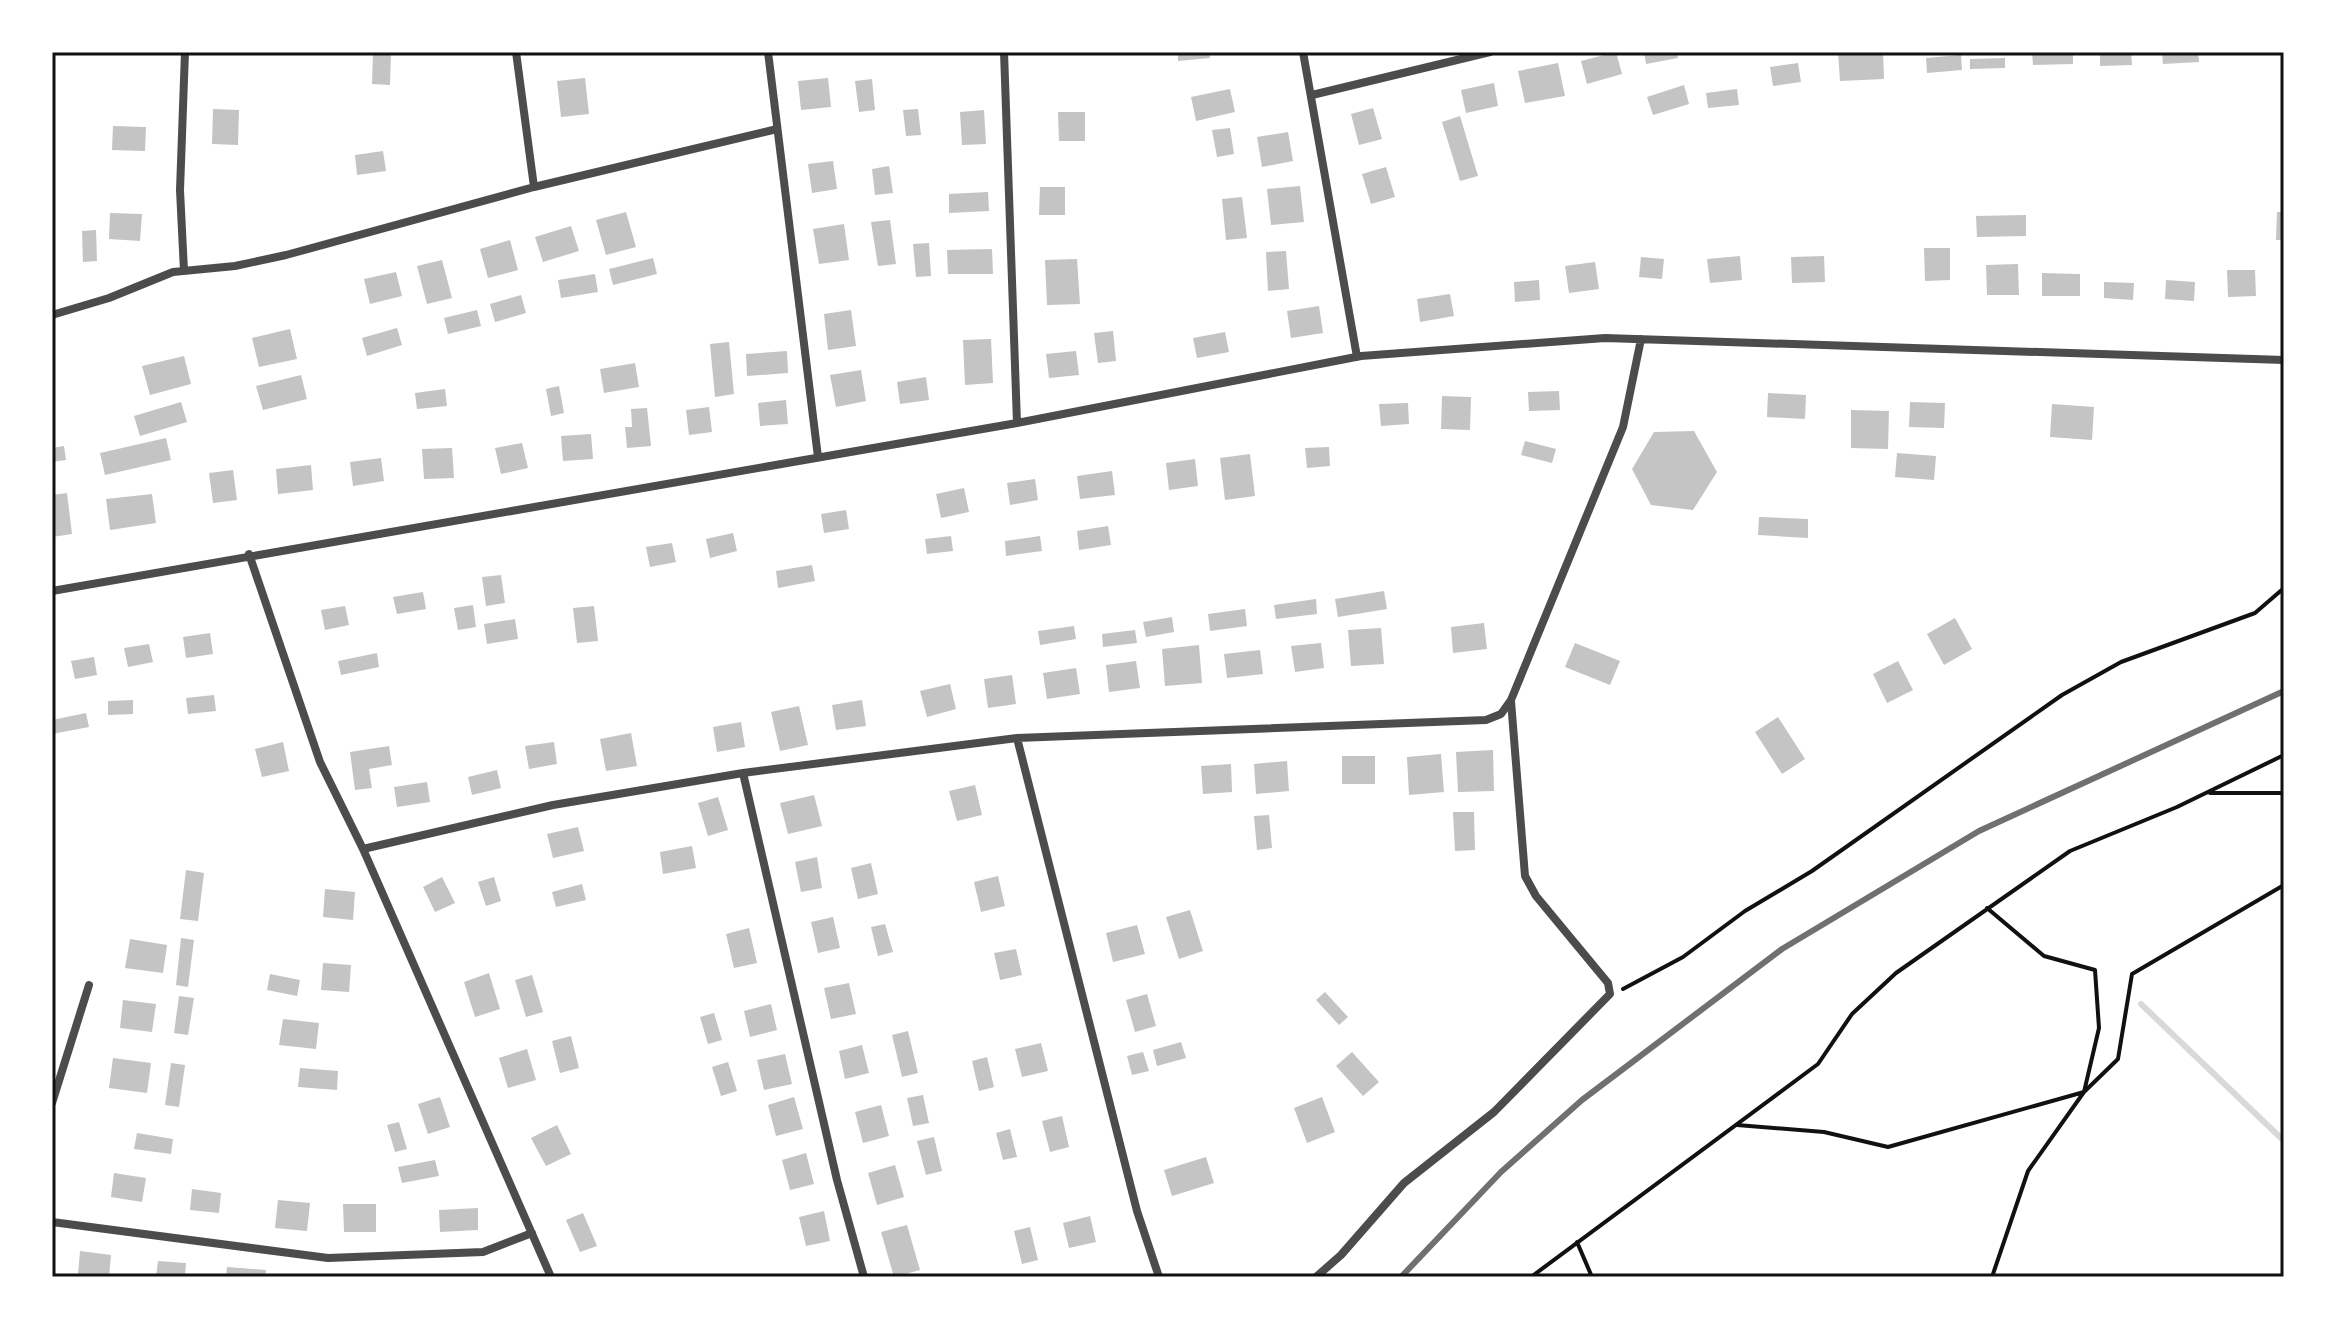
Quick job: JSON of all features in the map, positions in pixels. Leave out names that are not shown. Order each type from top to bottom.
[{"type":"street","points":[[184,271],[180,190],[185,52]]},
{"type":"street","points":[[516,52],[534,187]]},
{"type":"street","points":[[768,52],[818,457]]},
{"type":"street","points":[[1004,52],[1017,423]]},
{"type":"street","points":[[1303,52],[1357,357]]},
{"type":"street","points":[[1312,95],[1490,52]]},
{"type":"street","points":[[52,315],[184,271],[235,266],[286,255],[534,187],[777,129]]},
{"type":"street","points":[[363,849],[553,805],[743,773],[1017,738],[1486,720],[1501,714],[1511,700],[1623,427],[1641,339]]},
{"type":"street","points":[[52,591],[249,554],[1017,423],[1357,357],[1500,343],[1641,339],[2284,360]]},
{"type":"street","points":[[249,554],[320,762],[363,849],[551,1277]]},
{"type":"street","points":[[1316,1277],[1341,1255],[1404,1183],[1494,1112],[1608,997],[1608,983],[1536,896],[1525,876],[1511,700]]},
{"type":"street","points":[[1017,738],[1133,1196],[1159,1277]]},
{"type":"street","points":[[743,773],[837,1180],[864,1277]]},
{"type":"street","points":[[52,1103],[89,985]]},
{"type":"street","points":[[52,1222],[328,1258],[483,1252],[532,1233]]},
{"type":"path","points":[[1608,997],[1683,957],[1745,911],[1812,871],[2062,695],[2121,662],[2255,613],[2284,588]]},
{"type":"path","points":[[1531,1277],[1818,1064],[1852,1014],[1896,973],[1987,908],[2070,851],[2208,793],[2284,755]]},
{"type":"path","points":[[2208,793],[2284,793]]},
{"type":"path","points":[[1992,1277],[2028,1171],[2084,1092],[2118,1059],[2132,974],[2284,885]]},
{"type":"path","points":[[1987,908],[2044,956],[2095,970],[2099,1028],[2084,1092]]},
{"type":"path","points":[[1735,1125],[1824,1132],[1888,1147],[2084,1092]]},
{"type":"path","points":[[1577,1242],[1592,1277]]},
{"type":"building","points":[[373,52],[391,52],[390,85],[372,84]]},
{"type":"building","points":[[1178,52],[1209,52],[1210,58],[1178,61]]},
{"type":"building","points":[[1616,52],[1622,74],[1587,84],[1581,61]]},
{"type":"building","points":[[1644,52],[1677,52],[1678,58],[1646,64]]},
{"type":"building","points":[[1838,52],[1883,52],[1884,79],[1840,81]]},
{"type":"building","points":[[2032,52],[2073,52],[2073,64],[2033,65]]},
{"type":"building","points":[[2100,52],[2131,52],[2132,65],[2100,66]]},
{"type":"building","points":[[2162,52],[2198,52],[2199,62],[2163,64]]},
{"type":"building","points":[[1961,55],[1962,70],[1927,73],[1926,58]]},
{"type":"building","points":[[2005,58],[2005,68],[1970,69],[1970,59]]},
{"type":"building","points":[[1558,63],[1565,96],[1525,103],[1518,71]]},
{"type":"building","points":[[1798,63],[1801,82],[1773,86],[1770,67]]},
{"type":"building","points":[[585,78],[589,114],[561,117],[557,81]]},
{"type":"building","points":[[828,78],[831,107],[801,110],[798,81]]},
{"type":"building","points":[[872,79],[875,110],[859,112],[855,81]]},
{"type":"building","points":[[1494,83],[1498,106],[1466,113],[1461,90]]},
{"type":"building","points":[[1684,85],[1689,104],[1653,115],[1647,97]]},
{"type":"building","points":[[1230,89],[1235,112],[1196,121],[1191,97]]},
{"type":"building","points":[[1737,89],[1739,105],[1708,108],[1706,93]]},
{"type":"building","points":[[1373,108],[1382,139],[1359,145],[1351,114]]},
{"type":"building","points":[[213,109],[239,110],[238,145],[212,144]]},
{"type":"building","points":[[918,109],[921,135],[906,136],[903,110]]},
{"type":"building","points":[[984,110],[986,144],[962,145],[960,112]]},
{"type":"building","points":[[1058,112],[1085,112],[1085,141],[1059,141]]},
{"type":"building","points":[[1460,116],[1478,176],[1460,181],[1442,122]]},
{"type":"building","points":[[113,126],[146,127],[145,151],[112,150]]},
{"type":"building","points":[[1230,128],[1234,154],[1217,157],[1212,130]]},
{"type":"building","points":[[1288,132],[1293,161],[1262,167],[1257,137]]},
{"type":"building","points":[[383,151],[386,171],[357,175],[355,155]]},
{"type":"building","points":[[833,161],[837,189],[812,193],[808,164]]},
{"type":"building","points":[[889,166],[893,193],[875,195],[872,169]]},
{"type":"building","points":[[1386,167],[1395,197],[1371,204],[1362,174]]},
{"type":"building","points":[[1300,186],[1304,222],[1271,225],[1267,189]]},
{"type":"building","points":[[1040,187],[1065,187],[1065,215],[1039,215]]},
{"type":"building","points":[[988,192],[989,211],[949,213],[949,194]]},
{"type":"building","points":[[1242,197],[1247,238],[1226,240],[1222,199]]},
{"type":"building","points":[[626,212],[636,247],[606,255],[596,220]]},
{"type":"building","points":[[2277,212],[2284,212],[2284,240],[2276,240]]},
{"type":"building","points":[[110,213],[142,214],[140,241],[109,239]]},
{"type":"building","points":[[2026,215],[2026,236],[1977,237],[1976,216]]},
{"type":"building","points":[[890,220],[896,264],[878,266],[871,222]]},
{"type":"building","points":[[844,224],[849,260],[819,264],[813,229]]},
{"type":"building","points":[[571,226],[579,251],[543,262],[535,237]]},
{"type":"building","points":[[96,230],[97,261],[83,262],[82,231]]},
{"type":"building","points":[[510,240],[518,270],[488,278],[480,249]]},
{"type":"building","points":[[929,243],[931,276],[916,277],[913,244]]},
{"type":"building","points":[[1924,248],[1950,248],[1950,280],[1925,281]]},
{"type":"building","points":[[992,249],[993,274],[948,274],[947,250]]},
{"type":"building","points":[[1286,251],[1289,289],[1268,291],[1266,252]]},
{"type":"building","points":[[1740,256],[1742,280],[1710,283],[1707,259]]},
{"type":"building","points":[[1824,256],[1825,282],[1792,283],[1791,257]]},
{"type":"building","points":[[1641,257],[1664,259],[1662,279],[1639,277]]},
{"type":"building","points":[[653,258],[657,274],[613,285],[609,269]]},
{"type":"building","points":[[1077,259],[1080,304],[1047,305],[1045,260]]},
{"type":"building","points":[[442,260],[452,298],[427,304],[417,266]]},
{"type":"building","points":[[1595,262],[1599,289],[1569,293],[1565,266]]},
{"type":"building","points":[[2018,264],[2019,295],[1987,295],[1986,265]]},
{"type":"building","points":[[2227,270],[2255,270],[2256,296],[2228,297]]},
{"type":"building","points":[[396,272],[402,296],[370,304],[364,279]]},
{"type":"building","points":[[2042,273],[2080,274],[2080,296],[2042,296]]},
{"type":"building","points":[[595,274],[598,292],[561,298],[558,280]]},
{"type":"building","points":[[1539,280],[1540,300],[1515,302],[1514,282]]},
{"type":"building","points":[[2166,280],[2195,282],[2194,301],[2165,299]]},
{"type":"building","points":[[2104,282],[2134,283],[2133,300],[2104,298]]},
{"type":"building","points":[[1450,294],[1454,316],[1420,322],[1417,299]]},
{"type":"building","points":[[521,295],[526,313],[495,322],[490,304]]},
{"type":"building","points":[[1319,306],[1323,333],[1291,338],[1287,311]]},
{"type":"building","points":[[477,310],[481,326],[448,334],[444,318]]},
{"type":"building","points":[[851,310],[856,346],[828,350],[824,314]]},
{"type":"building","points":[[397,328],[402,345],[367,356],[362,338]]},
{"type":"building","points":[[290,329],[297,359],[259,367],[252,338]]},
{"type":"building","points":[[1113,331],[1116,361],[1098,363],[1094,333]]},
{"type":"building","points":[[1225,332],[1229,352],[1197,358],[1193,338]]},
{"type":"building","points":[[991,339],[993,383],[965,385],[963,340]]},
{"type":"building","points":[[729,342],[734,394],[715,397],[710,344]]},
{"type":"building","points":[[787,351],[788,373],[747,376],[746,354]]},
{"type":"building","points":[[1076,351],[1079,375],[1049,378],[1046,354]]},
{"type":"building","points":[[184,356],[191,384],[150,395],[142,366]]},
{"type":"building","points":[[635,363],[639,387],[604,393],[600,369]]},
{"type":"building","points":[[861,370],[866,401],[836,407],[830,375]]},
{"type":"building","points":[[301,375],[307,399],[263,410],[256,386]]},
{"type":"building","points":[[926,377],[929,400],[900,404],[897,382]]},
{"type":"building","points":[[559,386],[564,413],[551,416],[546,389]]},
{"type":"building","points":[[445,389],[447,406],[417,409],[415,393]]},
{"type":"building","points":[[1559,391],[1560,410],[1529,411],[1528,392]]},
{"type":"building","points":[[1768,393],[1806,395],[1805,419],[1767,417]]},
{"type":"building","points":[[1442,396],[1471,397],[1470,430],[1441,429]]},
{"type":"building","points":[[786,400],[788,424],[760,426],[758,403]]},
{"type":"building","points":[[181,402],[187,422],[140,436],[134,416]]},
{"type":"building","points":[[1910,402],[1945,403],[1944,428],[1909,427]]},
{"type":"building","points":[[1408,403],[1409,424],[1381,426],[1379,404]]},
{"type":"building","points":[[2052,404],[2094,407],[2092,440],[2050,437]]},
{"type":"building","points":[[709,407],[712,432],[689,435],[686,410]]},
{"type":"building","points":[[647,408],[651,446],[627,448],[625,427],[632,427],[631,409]]},
{"type":"building","points":[[1851,410],[1889,411],[1888,449],[1851,448]]},
{"type":"building","points":[[1694,431],[1717,472],[1693,510],[1651,505],[1632,469],[1654,432]]},
{"type":"building","points":[[591,434],[593,459],[563,461],[561,436]]},
{"type":"building","points":[[166,438],[171,460],[105,475],[100,453]]},
{"type":"building","points":[[1525,441],[1556,449],[1552,463],[1521,455]]},
{"type":"building","points":[[522,443],[528,468],[501,474],[495,448]]},
{"type":"building","points":[[64,446],[66,460],[52,462],[52,448]]},
{"type":"building","points":[[1329,447],[1330,466],[1307,468],[1305,448]]},
{"type":"building","points":[[452,448],[454,478],[424,479],[422,449]]},
{"type":"building","points":[[1897,453],[1936,456],[1934,480],[1895,477]]},
{"type":"building","points":[[1250,454],[1255,496],[1225,500],[1220,458]]},
{"type":"building","points":[[381,458],[384,481],[353,486],[350,462]]},
{"type":"building","points":[[1195,459],[1198,486],[1169,490],[1166,463]]},
{"type":"building","points":[[311,465],[313,490],[278,494],[276,469]]},
{"type":"building","points":[[233,470],[237,500],[213,503],[209,473]]},
{"type":"building","points":[[1112,471],[1115,495],[1080,499],[1077,476]]},
{"type":"building","points":[[1035,479],[1038,500],[1010,505],[1007,483]]},
{"type":"building","points":[[964,488],[969,512],[941,518],[936,494]]},
{"type":"building","points":[[67,493],[72,534],[52,537],[52,495]]},
{"type":"building","points":[[152,494],[156,523],[110,530],[106,499]]},
{"type":"building","points":[[846,510],[849,529],[824,533],[821,514]]},
{"type":"building","points":[[1759,517],[1808,519],[1808,538],[1758,535]]},
{"type":"building","points":[[1108,526],[1111,545],[1079,550],[1077,531]]},
{"type":"building","points":[[733,533],[737,551],[710,558],[706,539]]},
{"type":"building","points":[[951,536],[953,551],[927,554],[925,539]]},
{"type":"building","points":[[1040,536],[1042,551],[1006,556],[1005,541]]},
{"type":"building","points":[[672,543],[676,562],[650,567],[646,547]]},
{"type":"building","points":[[812,565],[815,581],[778,588],[776,571]]},
{"type":"building","points":[[501,575],[505,603],[486,606],[482,577]]},
{"type":"building","points":[[1384,591],[1387,609],[1338,617],[1335,599]]},
{"type":"building","points":[[423,592],[426,609],[397,614],[393,597]]},
{"type":"building","points":[[1316,599],[1317,614],[1276,619],[1274,605]]},
{"type":"building","points":[[473,605],[476,627],[458,630],[454,608]]},
{"type":"building","points":[[345,606],[349,625],[325,630],[321,610]]},
{"type":"building","points":[[594,606],[598,641],[577,643],[573,608]]},
{"type":"building","points":[[1245,609],[1247,626],[1210,631],[1208,614]]},
{"type":"building","points":[[1172,617],[1174,632],[1146,637],[1143,622]]},
{"type":"building","points":[[1955,618],[1972,649],[1944,665],[1927,634]]},
{"type":"building","points":[[515,619],[518,639],[487,644],[484,624]]},
{"type":"building","points":[[1484,623],[1487,649],[1453,653],[1451,627]]},
{"type":"building","points":[[1074,626],[1076,639],[1040,645],[1038,631]]},
{"type":"building","points":[[1381,628],[1384,664],[1351,666],[1348,630]]},
{"type":"building","points":[[1135,630],[1137,643],[1103,647],[1102,634]]},
{"type":"building","points":[[210,633],[213,654],[186,658],[183,637]]},
{"type":"building","points":[[1321,643],[1324,668],[1295,672],[1291,646]]},
{"type":"building","points":[[1575,643],[1620,661],[1610,685],[1565,667]]},
{"type":"building","points":[[149,644],[153,662],[128,667],[124,648]]},
{"type":"building","points":[[1199,645],[1202,683],[1165,686],[1162,649]]},
{"type":"building","points":[[1260,650],[1263,674],[1227,678],[1224,654]]},
{"type":"building","points":[[377,653],[379,667],[341,675],[338,661]]},
{"type":"building","points":[[94,657],[97,675],[75,679],[71,661]]},
{"type":"building","points":[[1136,661],[1140,688],[1109,692],[1106,665]]},
{"type":"building","points":[[1898,661],[1913,690],[1887,703],[1873,674]]},
{"type":"building","points":[[1076,668],[1080,694],[1047,699],[1043,673]]},
{"type":"building","points":[[1012,675],[1016,704],[988,708],[984,679]]},
{"type":"building","points":[[950,684],[956,709],[927,717],[920,691]]},
{"type":"building","points":[[214,695],[216,711],[188,714],[186,698]]},
{"type":"building","points":[[133,700],[133,714],[108,715],[108,701]]},
{"type":"building","points":[[862,700],[866,726],[836,730],[832,705]]},
{"type":"building","points":[[799,706],[808,745],[780,751],[771,712]]},
{"type":"building","points":[[86,713],[89,727],[52,734],[52,720]]},
{"type":"building","points":[[1778,717],[1805,759],[1782,774],[1755,732]]},
{"type":"building","points":[[741,722],[745,747],[717,752],[713,727]]},
{"type":"building","points":[[631,733],[637,766],[606,771],[600,739]]},
{"type":"building","points":[[283,742],[289,771],[262,777],[255,749]]},
{"type":"building","points":[[554,742],[557,764],[529,769],[525,746]]},
{"type":"building","points":[[389,746],[392,765],[369,769],[372,788],[355,790],[350,752]]},
{"type":"building","points":[[1493,750],[1494,791],[1458,792],[1456,752]]},
{"type":"building","points":[[1441,754],[1444,792],[1409,795],[1407,757]]},
{"type":"building","points":[[1342,756],[1375,756],[1375,784],[1342,784]]},
{"type":"building","points":[[1287,761],[1289,791],[1256,794],[1254,764]]},
{"type":"building","points":[[1231,764],[1232,792],[1203,794],[1201,766]]},
{"type":"building","points":[[497,770],[501,788],[472,795],[468,777]]},
{"type":"building","points":[[427,782],[430,802],[397,807],[394,787]]},
{"type":"building","points":[[975,785],[982,815],[957,821],[949,791]]},
{"type":"building","points":[[814,795],[822,826],[788,834],[780,803]]},
{"type":"building","points":[[718,797],[728,830],[708,836],[698,803]]},
{"type":"building","points":[[1453,812],[1474,812],[1475,850],[1455,851]]},
{"type":"building","points":[[1269,815],[1272,848],[1257,850],[1254,816]]},
{"type":"building","points":[[578,827],[584,851],[553,858],[547,834]]},
{"type":"building","points":[[692,846],[696,868],[663,874],[660,852]]},
{"type":"building","points":[[817,857],[822,888],[801,892],[795,862]]},
{"type":"building","points":[[871,863],[878,894],[858,899],[851,868]]},
{"type":"building","points":[[186,870],[204,873],[198,921],[180,919]]},
{"type":"building","points":[[998,876],[1005,906],[981,912],[974,882]]},
{"type":"building","points":[[442,877],[455,903],[435,912],[423,887]]},
{"type":"building","points":[[494,877],[501,901],[486,906],[478,882]]},
{"type":"building","points":[[582,884],[586,900],[556,907],[552,892]]},
{"type":"building","points":[[325,889],[355,892],[353,920],[323,917]]},
{"type":"building","points":[[1190,910],[1203,951],[1179,959],[1166,917]]},
{"type":"building","points":[[833,917],[840,948],[818,953],[811,922]]},
{"type":"building","points":[[885,924],[893,952],[878,956],[871,927]]},
{"type":"building","points":[[1137,925],[1145,954],[1113,962],[1106,933]]},
{"type":"building","points":[[749,928],[757,963],[734,968],[726,934]]},
{"type":"building","points":[[181,938],[194,940],[188,987],[176,985]]},
{"type":"building","points":[[130,939],[167,945],[163,973],[125,968]]},
{"type":"building","points":[[1016,949],[1022,975],[1000,980],[994,953]]},
{"type":"building","points":[[323,963],[351,965],[349,992],[321,990]]},
{"type":"building","points":[[489,973],[500,1009],[475,1017],[464,982]]},
{"type":"building","points":[[270,974],[300,980],[297,996],[267,990]]},
{"type":"building","points":[[532,975],[543,1012],[526,1017],[515,980]]},
{"type":"building","points":[[849,983],[856,1014],[831,1019],[824,988]]},
{"type":"building","points":[[1325,992],[1348,1017],[1339,1025],[1316,1000]]},
{"type":"building","points":[[1147,994],[1156,1026],[1135,1032],[1126,1000]]},
{"type":"building","points":[[179,996],[194,998],[188,1035],[174,1033]]},
{"type":"building","points":[[123,1000],[156,1004],[152,1032],[120,1028]]},
{"type":"building","points":[[771,1004],[777,1030],[750,1037],[744,1011]]},
{"type":"building","points":[[714,1013],[722,1040],[708,1044],[700,1017]]},
{"type":"building","points":[[283,1019],[319,1023],[316,1049],[279,1045]]},
{"type":"building","points":[[908,1031],[918,1073],[902,1077],[892,1035]]},
{"type":"building","points":[[571,1036],[579,1068],[560,1073],[552,1041]]},
{"type":"building","points":[[1181,1042],[1186,1058],[1157,1066],[1153,1050]]},
{"type":"building","points":[[1041,1043],[1048,1071],[1022,1077],[1015,1049]]},
{"type":"building","points":[[862,1045],[869,1073],[845,1079],[839,1051]]},
{"type":"building","points":[[527,1049],[536,1080],[508,1088],[499,1058]]},
{"type":"building","points":[[1143,1052],[1149,1071],[1132,1075],[1127,1056]]},
{"type":"building","points":[[1352,1052],[1379,1082],[1363,1096],[1336,1066]]},
{"type":"building","points":[[785,1054],[792,1084],[764,1090],[757,1060]]},
{"type":"building","points":[[987,1057],[994,1087],[979,1091],[972,1061]]},
{"type":"building","points":[[113,1058],[151,1063],[147,1093],[109,1088]]},
{"type":"building","points":[[728,1062],[737,1091],[721,1096],[712,1067]]},
{"type":"building","points":[[171,1063],[185,1065],[179,1107],[165,1105]]},
{"type":"building","points":[[300,1068],[338,1071],[337,1090],[298,1087]]},
{"type":"building","points":[[923,1095],[929,1123],[913,1126],[907,1098]]},
{"type":"building","points":[[440,1097],[450,1127],[428,1134],[418,1104]]},
{"type":"building","points":[[794,1097],[803,1129],[776,1136],[768,1105]]},
{"type":"building","points":[[1322,1097],[1335,1132],[1307,1143],[1294,1108]]},
{"type":"building","points":[[881,1105],[889,1136],[863,1143],[855,1112]]},
{"type":"building","points":[[1062,1116],[1069,1147],[1050,1152],[1042,1121]]},
{"type":"building","points":[[399,1122],[407,1149],[395,1152],[387,1125]]},
{"type":"building","points":[[557,1125],[571,1154],[546,1166],[531,1138]]},
{"type":"building","points":[[1010,1129],[1017,1157],[1003,1160],[996,1133]]},
{"type":"building","points":[[137,1133],[173,1139],[171,1154],[134,1149]]},
{"type":"building","points":[[934,1137],[942,1171],[926,1175],[917,1141]]},
{"type":"building","points":[[806,1153],[814,1184],[790,1190],[782,1160]]},
{"type":"building","points":[[1206,1157],[1214,1183],[1172,1196],[1164,1170]]},
{"type":"building","points":[[435,1160],[439,1176],[402,1183],[398,1167]]},
{"type":"building","points":[[895,1165],[904,1197],[877,1205],[868,1173]]},
{"type":"building","points":[[114,1173],[146,1178],[142,1202],[111,1197]]},
{"type":"building","points":[[192,1189],[221,1193],[219,1213],[190,1210]]},
{"type":"building","points":[[278,1200],[310,1203],[307,1231],[275,1228]]},
{"type":"building","points":[[343,1204],[376,1204],[376,1232],[344,1232]]},
{"type":"building","points":[[478,1208],[478,1230],[440,1232],[439,1210]]},
{"type":"building","points":[[824,1211],[830,1241],[806,1246],[799,1217]]},
{"type":"building","points":[[583,1213],[597,1246],[580,1252],[566,1220]]},
{"type":"building","points":[[1090,1216],[1096,1242],[1069,1248],[1063,1223]]},
{"type":"building","points":[[907,1225],[920,1270],[894,1277],[881,1232]]},
{"type":"building","points":[[1030,1227],[1038,1260],[1022,1264],[1014,1231]]},
{"type":"building","points":[[80,1251],[111,1255],[109,1277],[78,1274]]},
{"type":"building","points":[[158,1261],[186,1263],[185,1277],[156,1277]]},
{"type":"building","points":[[227,1267],[266,1270],[265,1277],[226,1277]]},
{"type":"waterway","points":[[2141,1004],[2284,1141]]},
{"type":"railway","points":[[1401,1277],[1501,1172],[1582,1100],[1782,949],[1979,831],[2284,691]]}]
